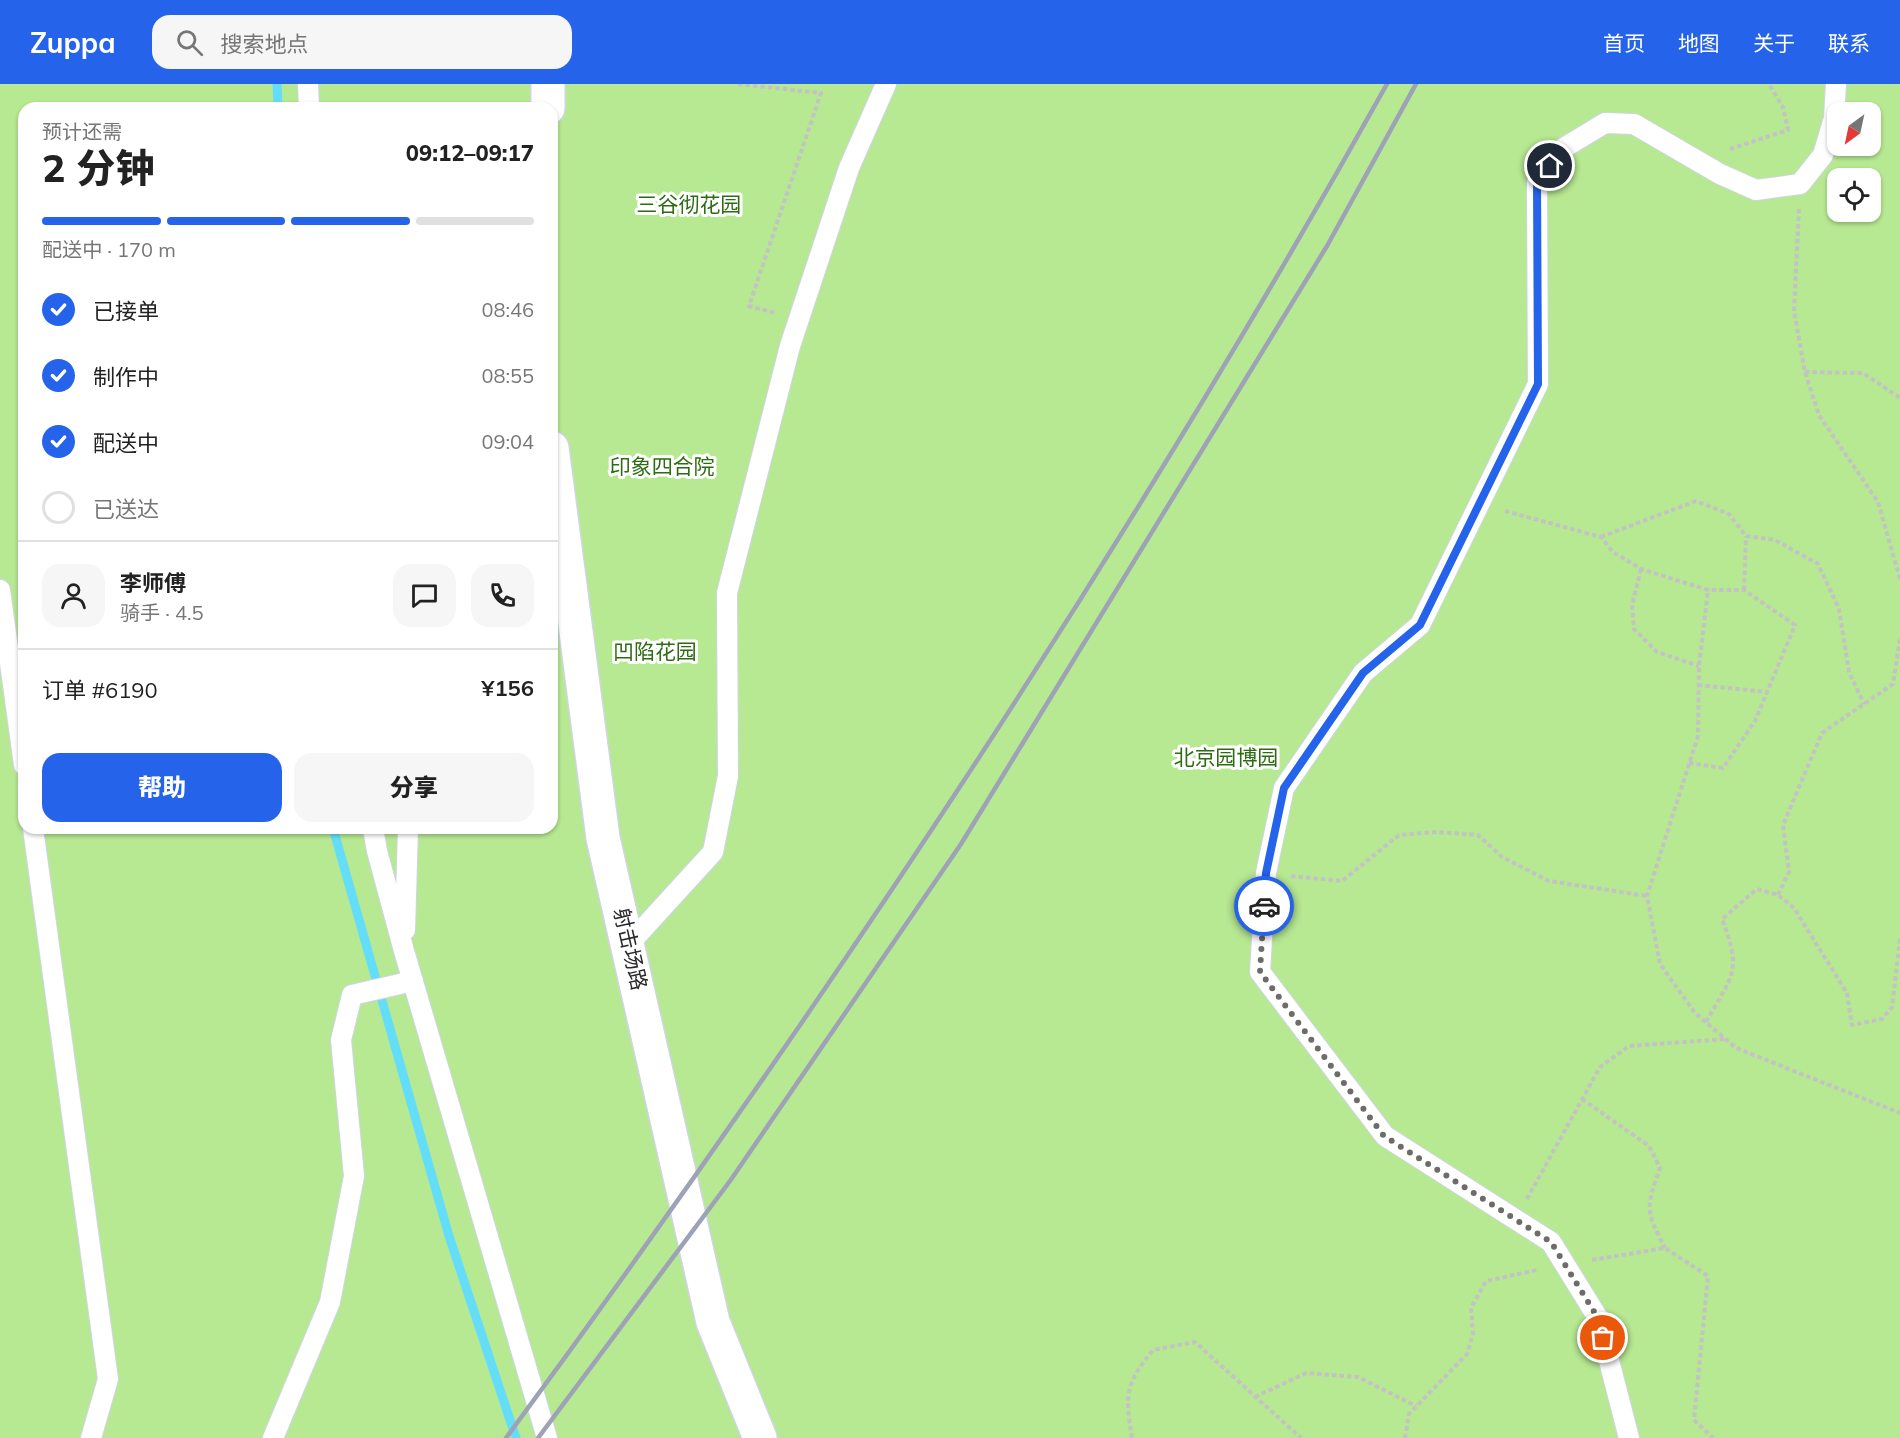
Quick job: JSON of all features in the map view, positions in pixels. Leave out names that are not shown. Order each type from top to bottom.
[{"type":"street","points":[[548,84],[548,102]]},
{"type":"street","name":"射击场路","points":[[558,494],[603,838],[629,944],[713,1322],[760,1438]]},
{"type":"lane","points":[[308,84],[309,102]]},
{"type":"lane","points":[[629,944],[713,852],[728,776],[727,593],[799,318],[849,168],[886,84]]},
{"type":"lane","points":[[1629,1438],[1598,1318],[1551,1242],[1384,1136],[1260,972],[1266,873],[1284,788],[1363,673],[1420,625],[1538,384],[1537,183],[1562,149],[1605,123],[1634,124],[1756,190],[1800,184],[1823,155],[1834,118],[1836,84]]},
{"type":"lane","points":[[0,590],[18,721]]},
{"type":"lane","points":[[34,834],[108,1378],[91,1438]]},
{"type":"lane","points":[[375,834],[376,851],[404,951],[547,1438]]},
{"type":"lane","points":[[404,951],[408,834]]},
{"type":"lane","points":[[273,1438],[330,1302],[354,1176],[340,1040],[352,995],[413,981]]},
{"type":"path","points":[[738,84],[821,93],[749,306],[799,318]]},
{"type":"path","points":[[1695,159],[1788,130],[1783,107],[1769,84]]},
{"type":"path","points":[[1800,184],[1794,311],[1805,372],[1819,415],[1878,502],[1900,579]]},
{"type":"path","points":[[1805,372],[1863,373],[1900,398]]},
{"type":"path","points":[[1479,504],[1601,537],[1696,501],[1729,514],[1746,536],[1744,590]]},
{"type":"path","points":[[1746,536],[1776,540],[1818,564],[1839,609],[1849,672],[1864,704]]},
{"type":"path","points":[[1601,537],[1613,552],[1641,569],[1708,590],[1744,590],[1795,625],[1755,721],[1723,768],[1689,763]]},
{"type":"path","points":[[1641,569],[1632,605],[1634,629],[1657,652],[1699,666]]},
{"type":"path","points":[[1708,590],[1699,666],[1698,736],[1647,896],[1660,964],[1695,1013],[1736,1048],[1900,1113]]},
{"type":"path","points":[[1778,896],[1789,872],[1783,825],[1822,733],[1893,684],[1900,639]]},
{"type":"path","points":[[1698,685],[1767,692]]},
{"type":"path","points":[[1266,873],[1342,881],[1399,835],[1468,834],[1478,835],[1502,857],[1549,880],[1647,896]]},
{"type":"path","points":[[1706,1022],[1734,972],[1733,946],[1722,919],[1757,889],[1778,896],[1794,908],[1847,993],[1852,1025],[1882,1019],[1892,1007],[1900,939]]},
{"type":"path","points":[[1516,1219],[1600,1067],[1629,1046],[1726,1039]]},
{"type":"path","points":[[1582,1099],[1649,1146],[1660,1168],[1647,1204],[1652,1222],[1665,1248],[1708,1276],[1694,1420],[1713,1438]]},
{"type":"path","points":[[1406,1438],[1409,1414],[1467,1354],[1473,1334],[1471,1308],[1486,1281],[1565,1264],[1665,1248]]},
{"type":"path","points":[[1132,1438],[1126,1401],[1135,1372],[1153,1350],[1195,1342],[1300,1438]]},
{"type":"path","points":[[1255,1397],[1306,1373],[1358,1377],[1416,1406]]},
{"type":"green space","name":"北京园博园","points":[[0,84],[1900,84],[1900,1438],[0,1438]]},
{"type":"waterway","points":[[277,84],[278,102]]},
{"type":"waterway","points":[[335,834],[449,1236],[516,1438]]},
{"type":"railway","points":[[506,1438],[742,1110],[968,775],[1077,605],[1183,433],[1287,260],[1387,84]]},
{"type":"railway","points":[[538,1438],[730,1181],[961,844],[1327,246],[1416,84]]},
{"type":"way so far","points":[[1264,906],[1260,972],[1384,1136],[1551,1242],[1598,1318],[1603,1338]]},
{"type":"route","points":[[1264,906],[1266,873],[1284,788],[1363,673],[1420,625],[1538,384],[1537,183],[1550,166]]},
{"type":"park label","name":"三谷彻花园","points":[[689,205]]},
{"type":"park label","name":"印象四合院","points":[[662,467]]},
{"type":"park label","name":"凹陷花园","points":[[655,652]]}]
